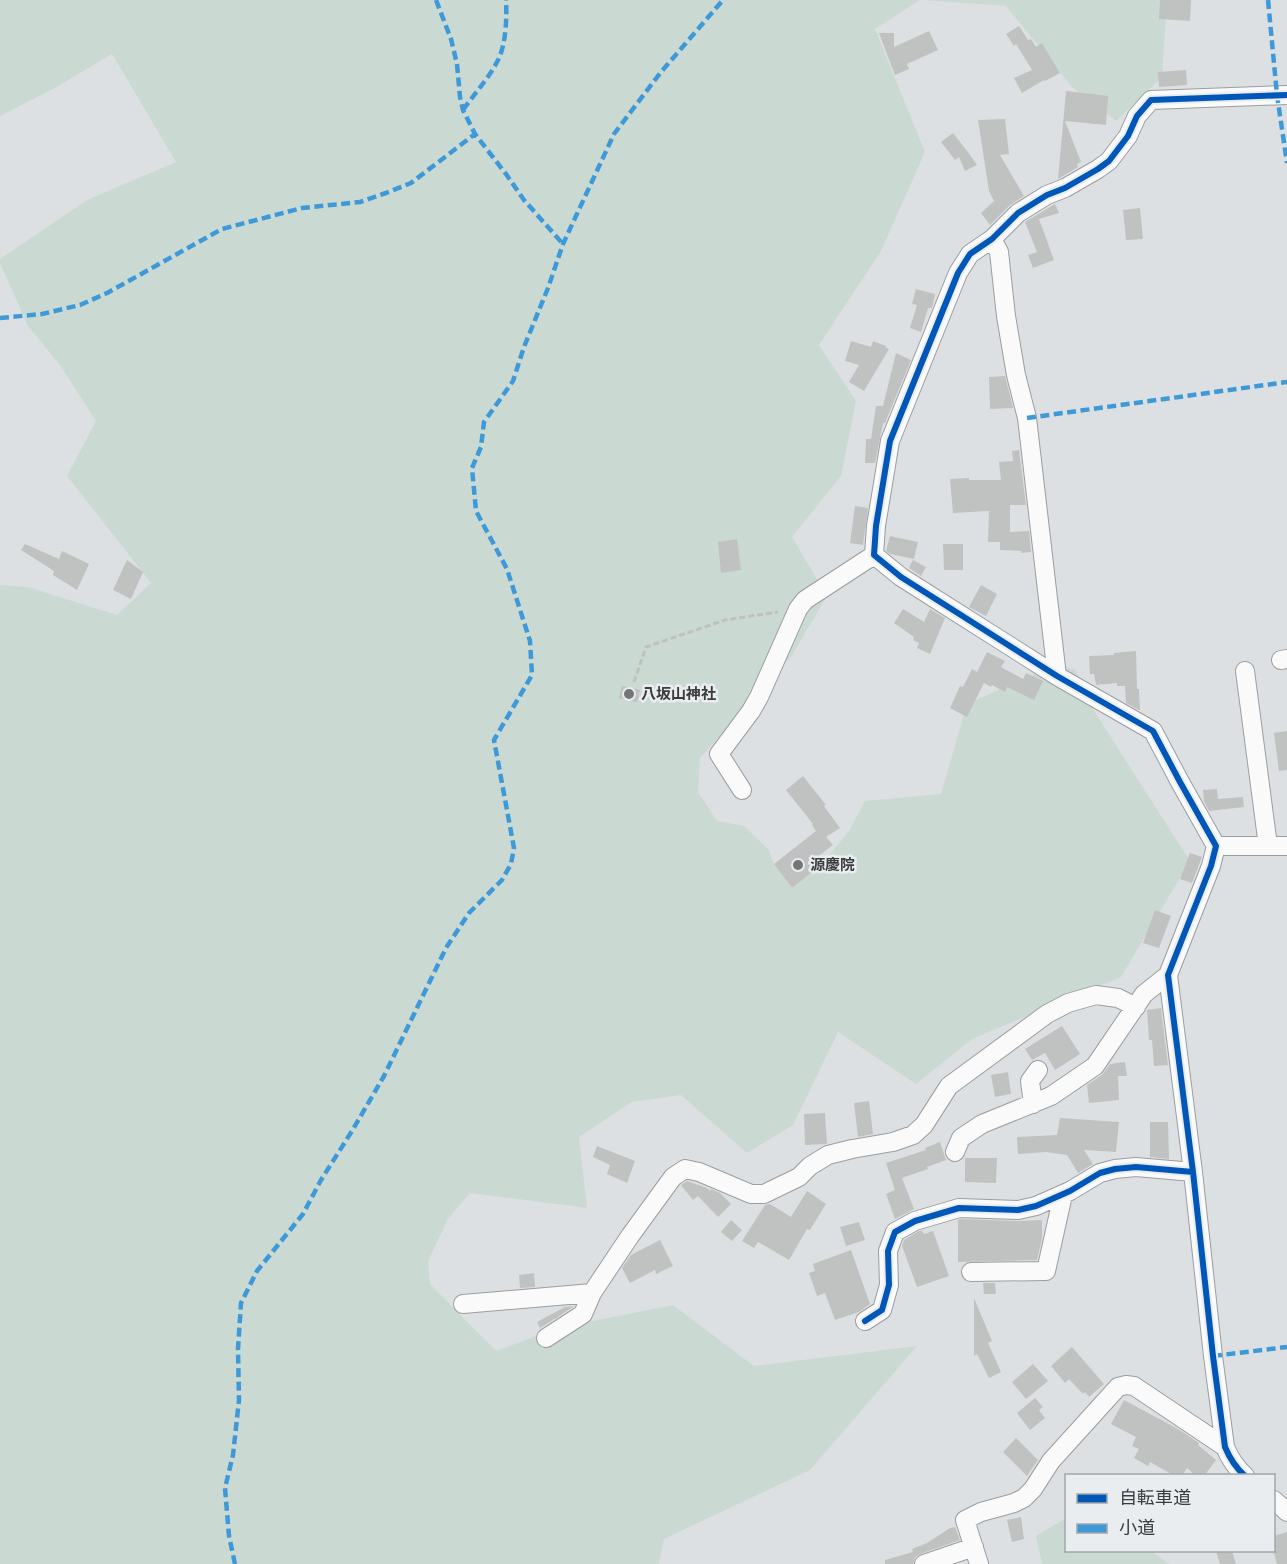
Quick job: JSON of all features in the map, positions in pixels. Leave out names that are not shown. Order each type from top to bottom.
[{"type":"street","points":[[874,555],[876,526],[890,441],[958,273],[970,254],[992,239],[1018,213],[1109,161],[1128,136],[1137,116],[1151,100],[1287,95]]},
{"type":"street","points":[[992,239],[999,252],[1006,316],[1016,375],[1027,418],[1057,676]]},
{"type":"street","points":[[742,790],[719,753],[759,697],[798,609],[805,600],[874,555]]},
{"type":"street","points":[[874,555],[901,577],[1057,676],[1153,731],[1216,846],[1211,866],[1168,975],[1225,1447],[1230,1459],[1243,1474]]},
{"type":"street","points":[[1245,671],[1268,846]]},
{"type":"street","points":[[1216,846],[1287,846]]},
{"type":"street","points":[[955,1152],[961,1138],[982,1124],[1051,1096],[1095,1066],[1144,994],[1168,975]]},
{"type":"street","points":[[546,1338],[583,1314],[592,1293],[630,1236],[673,1177],[685,1169],[699,1172],[751,1194],[764,1194],[799,1177],[810,1166],[828,1155],[893,1142],[913,1135],[924,1125],[949,1086],[1047,1014],[1068,1003],[1096,996],[1118,998],[1136,1007]]},
{"type":"street","points":[[1033,1104],[1030,1081],[1038,1070]]},
{"type":"street","points":[[866,1321],[882,1310],[889,1285],[888,1251],[895,1232],[915,1221],[959,1208],[1018,1210],[1036,1206],[1063,1195],[1100,1173],[1115,1169],[1136,1167],[1193,1172]]},
{"type":"street","points":[[971,1272],[1046,1271],[1063,1195]]},
{"type":"street","points":[[463,1304],[592,1293]]},
{"type":"street","points":[[924,1564],[977,1556],[965,1521],[981,1512],[1024,1498],[1033,1489],[1051,1461],[1118,1387],[1134,1386],[1225,1447]]},
{"type":"street","points":[[1275,1501],[1287,1512]]},
{"type":"path","points":[[634,682],[646,647],[725,620],[798,609]]},
{"type":"shaded area","points":[[0,0],[920,0],[875,29],[925,152],[881,251],[819,345],[856,401],[841,476],[792,537],[827,596],[791,657],[700,758],[698,792],[717,821],[744,826],[769,850],[774,864],[792,888],[821,865],[849,831],[865,801],[941,794],[967,704],[1050,667],[1075,669],[1089,703],[1190,861],[1121,977],[972,1039],[916,1084],[838,1032],[793,1125],[747,1153],[681,1095],[632,1102],[579,1137],[587,1208],[470,1193],[448,1219],[428,1261],[430,1284],[496,1351],[558,1328],[673,1305],[754,1366],[917,1346],[810,1470],[664,1539],[659,1564],[0,1564],[0,585],[28,587],[117,615],[151,583],[67,476],[96,421],[60,365],[28,326],[0,259],[87,200],[176,162],[112,54],[53,89],[0,116]]},
{"type":"shaded area","points":[[922,0],[1167,0],[1162,77],[1116,121],[1073,88],[1006,6]]},
{"type":"shaded area","points":[[1065,1519],[1065,1552],[1152,1552],[1169,1564],[1042,1564],[1036,1536]]},
{"type":"building","points":[[1160,0],[1191,0],[1190,21],[1159,19]]},
{"type":"building","points":[[1019,26],[1028,40],[1031,39],[1036,47],[1042,43],[1060,73],[1022,93],[1014,78],[1032,70],[1016,44],[1014,46],[1006,34]]},
{"type":"building","points":[[929,31],[938,50],[907,64],[909,69],[895,75],[879,33],[894,33],[894,47]]},
{"type":"building","points":[[1186,70],[1187,85],[1159,87],[1158,72]]},
{"type":"building","points":[[1066,91],[1108,96],[1106,125],[1065,121],[1081,162],[1077,164],[1078,167],[1058,179]]},
{"type":"building","points":[[1005,119],[1009,154],[1000,155],[1024,196],[1010,205],[990,225],[981,213],[994,201],[989,191],[978,120]]},
{"type":"building","points":[[953,133],[977,165],[965,171],[959,157],[955,160],[941,142]]},
{"type":"building","points":[[1055,204],[1059,213],[1039,219],[1054,260],[1033,268],[1028,255],[1037,252],[1025,222]]},
{"type":"building","points":[[1140,208],[1143,239],[1126,240],[1123,210]]},
{"type":"building","points":[[916,289],[935,294],[932,308],[928,308],[921,332],[910,328],[917,305],[912,304]]},
{"type":"building","points":[[851,341],[871,347],[873,341],[889,349],[864,391],[849,382],[859,365],[845,361]]},
{"type":"building","points":[[896,353],[911,360],[885,423],[883,423],[875,463],[865,463],[866,439],[871,439],[876,406],[883,406]]},
{"type":"building","points":[[1005,376],[1013,408],[990,409],[989,377]]},
{"type":"building","points":[[1019,450],[1026,505],[1010,505],[1010,532],[1029,531],[1031,552],[1021,553],[1021,551],[1000,550],[1000,542],[988,542],[989,511],[953,513],[950,479],[1001,480],[999,462],[1013,461],[1012,451]]},
{"type":"building","points":[[855,506],[868,508],[863,545],[850,543]]},
{"type":"building","points":[[890,536],[918,542],[914,559],[886,551]]},
{"type":"building","points":[[737,539],[741,570],[721,573],[718,542]]},
{"type":"building","points":[[25,544],[59,559],[62,551],[89,564],[77,590],[53,575],[54,571],[21,550]]},
{"type":"building","points":[[943,544],[963,544],[963,570],[944,570]]},
{"type":"building","points":[[127,560],[143,572],[131,599],[113,590]]},
{"type":"building","points":[[913,560],[926,567],[921,576],[909,568]]},
{"type":"building","points":[[981,585],[997,594],[986,616],[969,607]]},
{"type":"building","points":[[903,609],[924,622],[930,609],[945,618],[930,654],[917,648],[919,643],[913,640],[914,637],[894,623]]},
{"type":"building","points":[[1136,651],[1140,710],[1126,703],[1125,686],[1117,686],[1117,683],[1096,685],[1094,674],[1090,674],[1089,656]]},
{"type":"building","points":[[987,652],[1005,661],[1001,667],[1023,679],[1026,673],[1043,681],[1034,700],[1007,687],[1005,692],[984,683],[967,717],[950,708],[960,686],[963,687],[972,669],[977,672]]},
{"type":"building","name":"八坂山神社","points":[[622,686],[640,690],[637,702],[619,698]]},
{"type":"building","points":[[1287,731],[1287,770],[1279,771],[1274,733]]},
{"type":"building","points":[[803,776],[826,805],[824,806],[840,828],[826,837],[833,845],[816,858],[821,865],[792,888],[774,864],[816,831],[786,790]]},
{"type":"building","points":[[1217,789],[1218,799],[1243,797],[1244,807],[1209,811],[1204,801],[1203,790]]},
{"type":"building","points":[[1190,853],[1202,857],[1192,883],[1180,879]]},
{"type":"building","points":[[1155,910],[1171,916],[1159,948],[1143,943]]},
{"type":"building","points":[[1161,1008],[1168,1065],[1154,1066],[1147,1010]]},
{"type":"building","points":[[1062,1026],[1080,1054],[1055,1070],[1045,1053],[1032,1060],[1025,1049]]},
{"type":"building","points":[[1125,1062],[1127,1076],[1118,1076],[1119,1100],[1089,1103],[1087,1085],[1102,1075],[1110,1064]]},
{"type":"building","points":[[1008,1072],[1011,1094],[995,1097],[991,1075]]},
{"type":"building","points":[[869,1101],[873,1134],[858,1137],[854,1103]]},
{"type":"building","points":[[825,1113],[827,1144],[805,1145],[804,1114]]},
{"type":"building","points":[[1060,1118],[1119,1122],[1116,1152],[1084,1150],[1093,1164],[1078,1173],[1067,1155],[1046,1152],[1018,1154],[1017,1137],[1057,1135]]},
{"type":"building","points":[[1150,1122],[1168,1122],[1169,1159],[1150,1157]]},
{"type":"building","points":[[940,1142],[946,1160],[902,1178],[914,1209],[895,1219],[886,1194],[895,1190],[886,1163],[926,1150],[925,1148]]},
{"type":"building","points":[[597,1146],[635,1161],[627,1183],[607,1174],[610,1165],[593,1157]]},
{"type":"building","points":[[965,1158],[997,1158],[996,1183],[965,1182]]},
{"type":"building","points":[[687,1181],[720,1193],[731,1204],[718,1217],[698,1196],[693,1200],[681,1185]]},
{"type":"building","points":[[807,1191],[826,1204],[810,1230],[807,1229],[789,1260],[758,1242],[754,1248],[742,1241],[765,1205],[770,1204],[791,1217]]},
{"type":"building","points":[[731,1220],[742,1230],[732,1241],[721,1232]]},
{"type":"building","points":[[958,1220],[1042,1220],[1042,1238],[1037,1260],[958,1262]]},
{"type":"building","points":[[859,1222],[865,1240],[846,1246],[840,1227]]},
{"type":"building","points":[[919,1231],[924,1234],[933,1231],[949,1276],[917,1287],[902,1246],[904,1240]]},
{"type":"building","points":[[660,1240],[673,1266],[656,1274],[655,1270],[630,1283],[622,1268],[631,1255]]},
{"type":"building","points":[[851,1250],[870,1304],[859,1312],[835,1320],[825,1293],[817,1296],[809,1273],[815,1271],[813,1264]]},
{"type":"building","points":[[534,1273],[535,1287],[520,1288],[519,1275]]},
{"type":"building","points":[[983,1283],[995,1283],[996,1294],[984,1294]]},
{"type":"building","points":[[974,1298],[992,1341],[988,1343],[1001,1372],[989,1378],[977,1354],[974,1356]]},
{"type":"building","points":[[574,1306],[540,1328],[537,1322],[565,1307]]},
{"type":"building","points":[[1072,1347],[1104,1384],[1089,1397],[1069,1379],[1065,1383],[1051,1366]]},
{"type":"building","points":[[1033,1364],[1048,1381],[1026,1399],[1012,1382]]},
{"type":"building","points":[[1035,1398],[1043,1407],[1039,1410],[1045,1418],[1030,1430],[1017,1413]]},
{"type":"building","points":[[1124,1400],[1178,1429],[1199,1443],[1198,1445],[1216,1460],[1206,1474],[1194,1474],[1187,1468],[1183,1474],[1171,1474],[1150,1462],[1148,1466],[1134,1458],[1139,1449],[1132,1446],[1136,1437],[1111,1424]]},
{"type":"building","points":[[1016,1438],[1038,1460],[1027,1476],[1003,1452]]},
{"type":"building","points":[[1021,1517],[1024,1539],[1012,1542],[1007,1520]]},
{"type":"building","points":[[955,1527],[960,1540],[920,1554],[915,1557],[913,1564],[885,1564],[885,1560],[913,1552],[912,1549]]},
{"type":"building","points":[[1287,1532],[1287,1564],[1277,1564],[1274,1553],[1275,1536]]},
{"type":"building","points":[[1216,1552],[1232,1552],[1236,1564],[1220,1564]]},
{"type":"marked path","points":[[436,0],[451,39],[463,110],[475,134],[524,200],[563,244]]},
{"type":"marked path","points":[[463,110],[501,54],[505,31],[506,0]]},
{"type":"marked path","points":[[235,1564],[229,1536],[225,1488],[233,1455],[239,1400],[238,1349],[241,1303],[257,1271],[303,1214],[384,1076],[446,948],[469,913],[502,880],[511,864],[514,848],[494,740],[532,675],[530,641],[507,569],[476,511],[472,468],[481,447],[484,422],[513,381],[563,244],[614,134],[661,72],[723,0]]},
{"type":"marked path","points":[[1268,0],[1277,95],[1287,163]]},
{"type":"marked path","points":[[0,318],[42,314],[80,305],[107,293],[222,229],[302,208],[360,202],[386,193],[411,183],[475,134]]},
{"type":"marked path","points":[[1027,418],[1287,382]]},
{"type":"marked path","points":[[1213,1356],[1287,1347]]},
{"type":"cycle path","points":[[1243,1474],[1233,1463],[1225,1447],[1168,975],[1211,866],[1216,846],[1153,731],[1057,676],[901,577],[874,555],[876,526],[890,441],[958,273],[970,254],[992,239],[1018,213],[1109,161],[1128,136],[1137,116],[1151,100],[1287,95]]},
{"type":"cycle path","points":[[865,1321],[882,1310],[889,1285],[888,1251],[895,1232],[915,1221],[959,1208],[1018,1210],[1036,1206],[1070,1191],[1100,1173],[1115,1169],[1136,1167],[1193,1172]]},
{"type":"place","name":"八坂山神社","points":[[629,694]]},
{"type":"place","name":"源慶院","points":[[798,865]]}]
